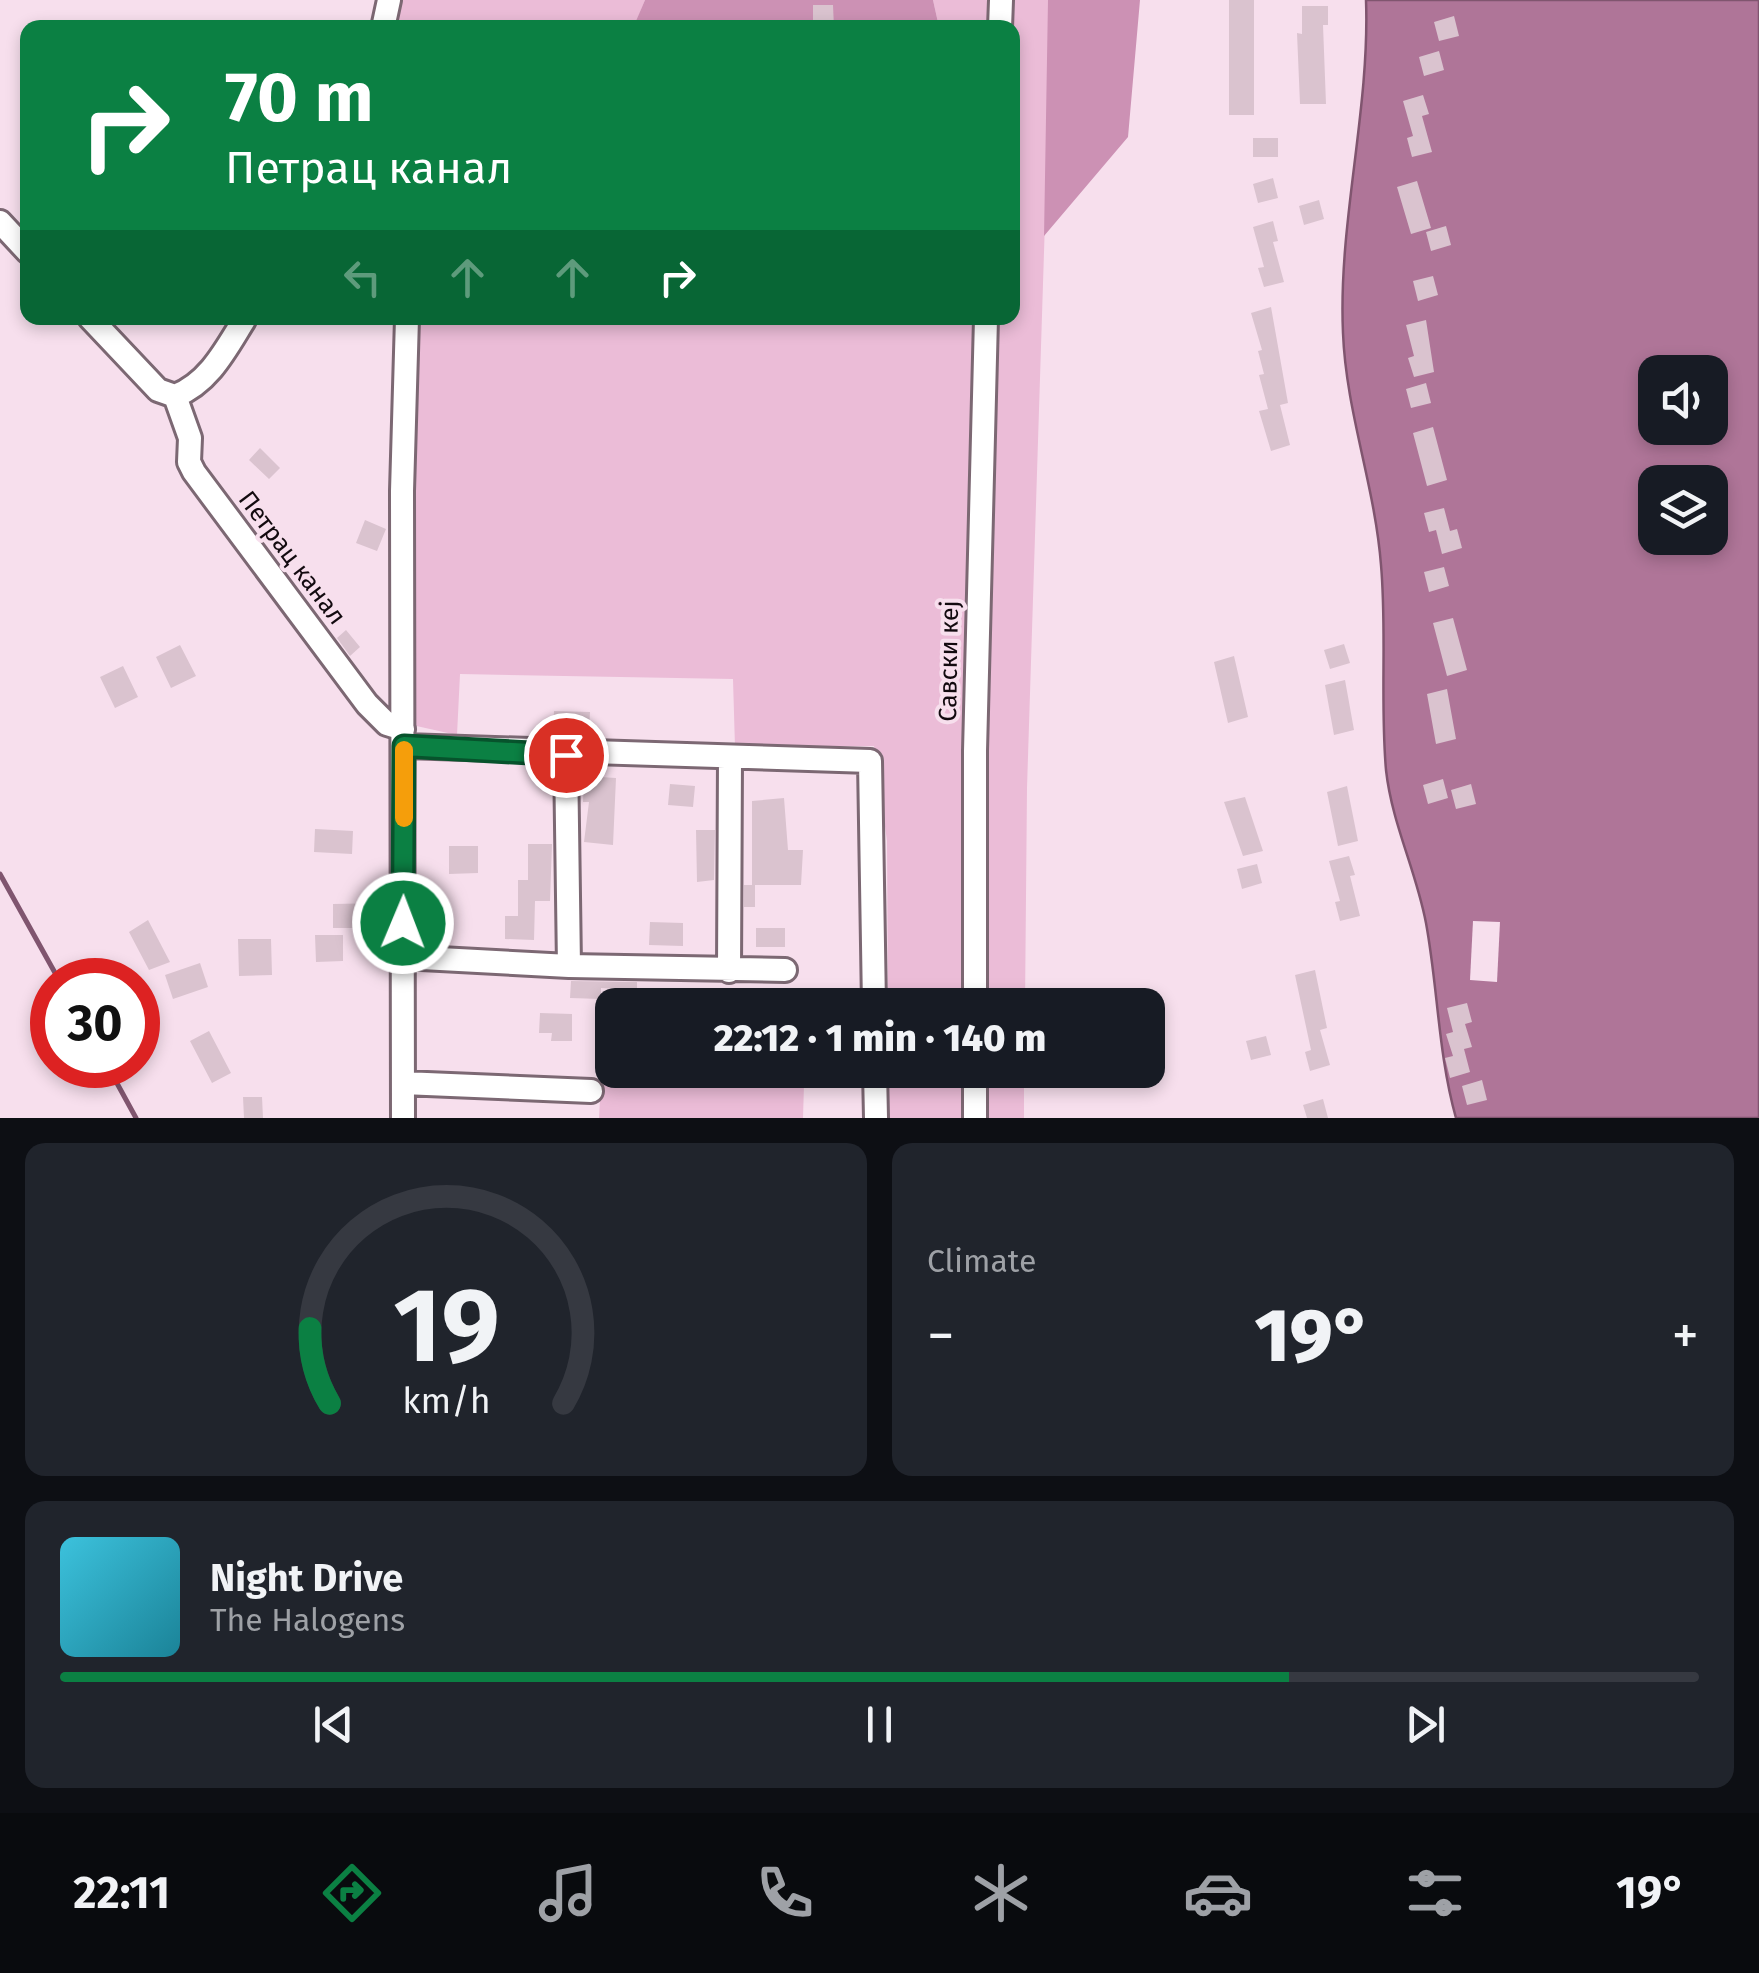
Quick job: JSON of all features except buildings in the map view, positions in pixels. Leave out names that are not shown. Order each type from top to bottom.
[{"type":"street","points":[[0,222],[20,243]]},
{"type":"street","points":[[97,325],[158,390],[176,396],[196,385],[215,366],[241,325]]},
{"type":"street","points":[[403,1118],[407,325]]},
{"type":"street","name":"Савски кеј","points":[[975,988],[975,751],[986,325]]},
{"type":"street","name":"Петрац канал","points":[[176,396],[190,438],[189,462],[194,472],[367,704],[404,738]]},
{"type":"street","points":[[404,738],[566,755],[870,760],[874,988]]},
{"type":"street","points":[[566,755],[569,966]]},
{"type":"street","points":[[729,970],[730,758]]},
{"type":"street","points":[[403,957],[569,966],[786,970]]},
{"type":"street","points":[[403,1083],[591,1091]]},
{"type":"street","points":[[875,1088],[876,1118]]},
{"type":"street","points":[[974,1118],[975,1088]]},
{"type":"shaded area","points":[[389,0],[645,0],[637,20],[386,20]]},
{"type":"shaded area","points":[[645,0],[933,0],[937,20],[636,20]]},
{"type":"shaded area","points":[[933,0],[1052,0],[1027,788],[1025,988],[888,988],[887,841],[874,746],[735,747],[733,679],[460,674],[457,735],[412,725],[418,325],[1020,325],[1020,20],[937,20]]},
{"type":"shaded area","points":[[1048,0],[1140,0],[1128,137],[1044,236]]},
{"type":"shaded area","points":[[1366,0],[1759,0],[1759,1118],[1456,1118],[1445,1070],[1426,923],[1393,809],[1386,770],[1381,565],[1345,362],[1345,250],[1363,83]]},
{"type":"shaded area","points":[[601,1088],[804,1088],[803,1118],[599,1118]]},
{"type":"shaded area","points":[[889,1088],[1024,1088],[1024,1118],[889,1118]]},
{"type":"pier","points":[[1473,921],[1500,922],[1497,982],[1470,980]]},
{"type":"waterway","points":[[0,874],[47,958]]},
{"type":"waterway","points":[[120,1088],[136,1118]]},
{"type":"slow traffic","points":[[404,750],[404,818]]},
{"type":"route","points":[[403,923],[404,746],[566,755]]}]
